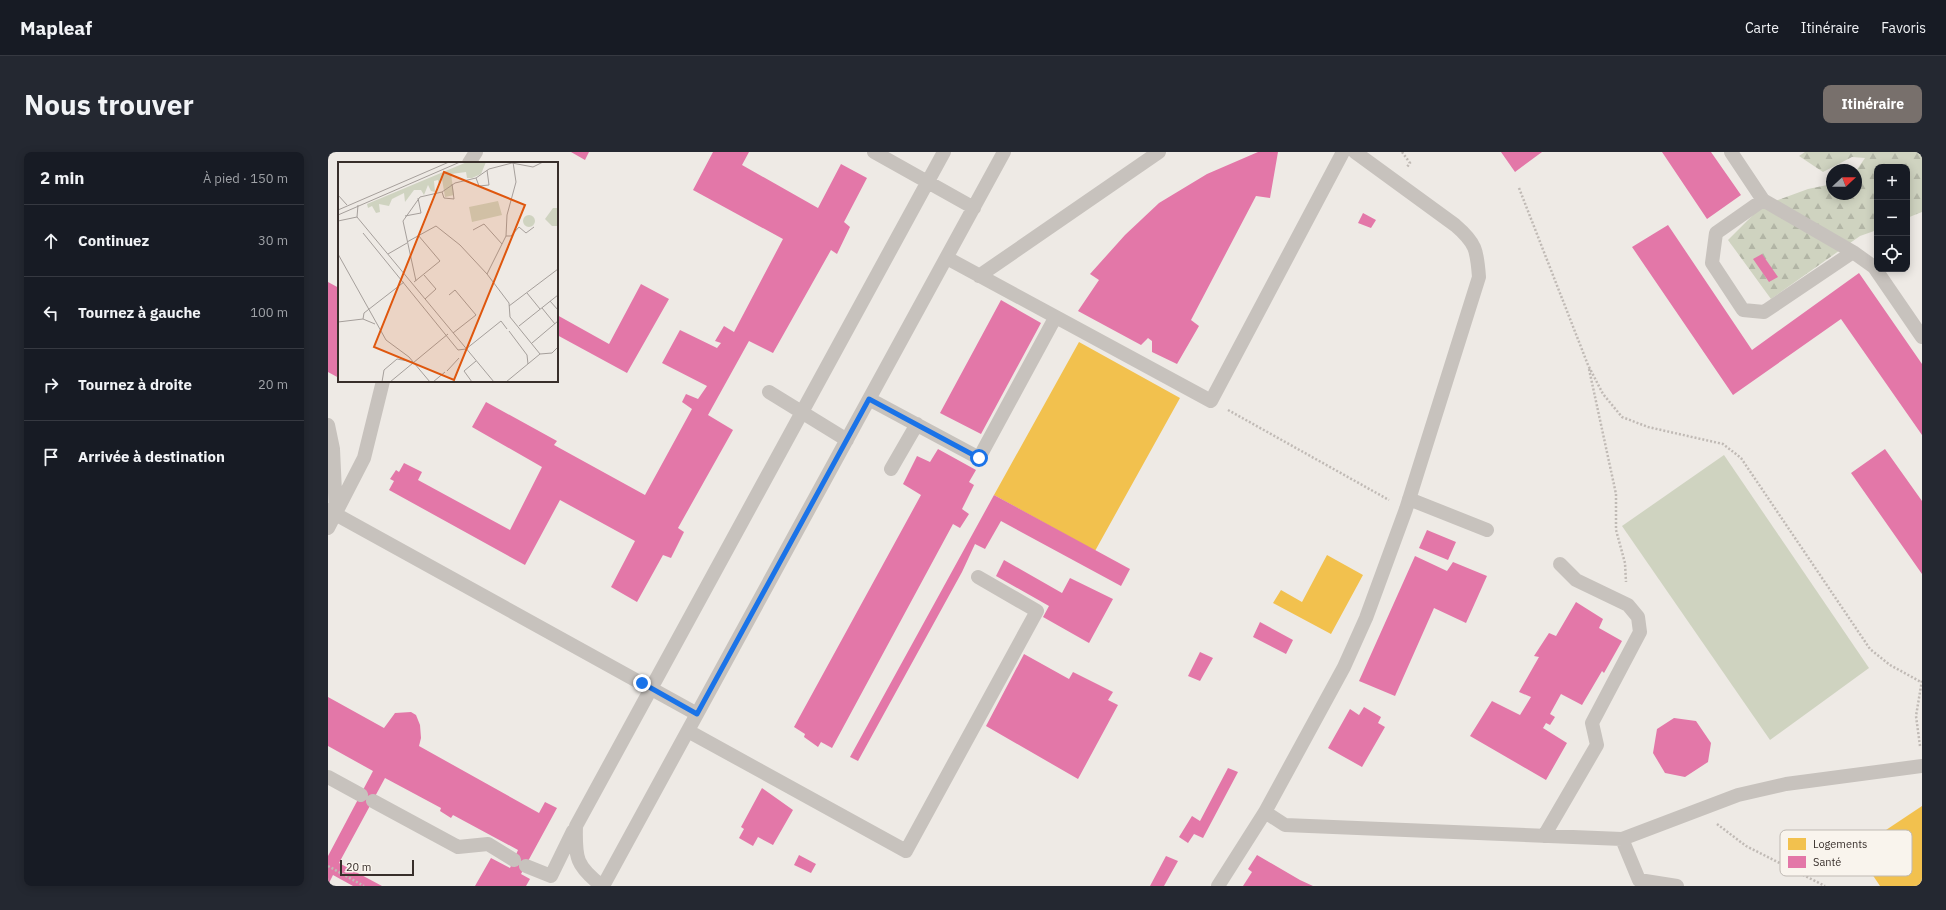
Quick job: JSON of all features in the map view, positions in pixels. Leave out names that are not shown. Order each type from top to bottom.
[{"type":"lane","points":[[470,162],[476,152]]},
{"type":"lane","points":[[874,152],[974,208]]},
{"type":"lane","points":[[328,777],[458,847],[488,844],[520,863],[551,876],[576,826],[944,152]]},
{"type":"lane","points":[[576,826],[575,853],[585,873],[602,886],[1004,152]]},
{"type":"lane","points":[[979,276],[1159,152]]},
{"type":"lane","points":[[947,258],[1055,318],[1211,401],[1343,152]]},
{"type":"lane","points":[[1218,886],[1265,812],[1344,667],[1366,618],[1407,504],[1479,277],[1477,257],[1470,238],[1455,225],[1355,152]]},
{"type":"lane","points":[[1731,152],[1763,200],[1853,252],[1874,266],[1922,337]]},
{"type":"lane","points":[[1763,200],[1716,233],[1712,263],[1743,310],[1764,312],[1853,252]]},
{"type":"lane","points":[[869,399],[979,458],[1055,318]]},
{"type":"lane","points":[[332,512],[364,458],[382,382]]},
{"type":"lane","points":[[769,392],[847,440]]},
{"type":"lane","points":[[891,469],[917,424]]},
{"type":"lane","points":[[328,425],[333,450],[332,512],[328,528]]},
{"type":"lane","points":[[1407,504],[1487,530]]},
{"type":"lane","points":[[332,512],[697,714]]},
{"type":"lane","points":[[1544,836],[1597,745],[1592,723],[1640,632],[1638,617],[1628,606],[1576,580],[1560,564]]},
{"type":"lane","points":[[688,731],[906,851],[1037,611],[978,577]]},
{"type":"lane","points":[[1265,812],[1285,825],[1622,839],[1738,795],[1786,784],[1922,766]]},
{"type":"lane","points":[[1622,839],[1639,880],[1677,886]]},
{"type":"path","points":[[1519,188],[1588,365],[1603,394],[1622,417],[1648,427],[1723,444],[1741,458],[1870,649],[1890,664],[1921,681],[1916,716],[1920,751]]},
{"type":"path","points":[[1588,365],[1616,494],[1616,530],[1625,563],[1628,606]]},
{"type":"path","points":[[1211,401],[1407,504]]},
{"type":"path","points":[[1698,810],[1746,846],[1780,863]]},
{"type":"path","points":[[328,866],[364,886]]},
{"type":"path","points":[[1805,876],[1825,886]]},
{"type":"green space","points":[[1805,152],[1922,152],[1922,212],[1910,217],[1910,164],[1874,164],[1874,231],[1860,236],[1771,299],[1728,240],[1762,206],[1808,189],[1826,185],[1826,200],[1862,200],[1861,164],[1865,158],[1852,157],[1838,164],[1826,164],[1826,170],[1823,172],[1799,156]]},
{"type":"green space","points":[[1724,455],[1869,668],[1770,740],[1622,526]]},
{"type":"building: Logements","points":[[1079,342],[1180,398],[1095,551],[994,495]]},
{"type":"building: Logements","points":[[1327,555],[1363,575],[1331,634],[1273,603],[1281,590],[1302,602]]},
{"type":"building: Logements","points":[[1922,806],[1922,886],[1880,886],[1873,876],[1912,876],[1912,830],[1886,830]]},
{"type":"building: Santé","points":[[571,152],[589,152],[585,160]]},
{"type":"building: Santé","points":[[713,152],[749,152],[742,165],[818,208],[841,164],[867,178],[844,222],[850,227],[837,254],[831,250],[773,353],[749,341],[708,415],[733,430],[678,528],[684,532],[671,558],[663,555],[637,602],[611,587],[635,541],[560,500],[525,565],[389,490],[394,481],[390,479],[396,470],[399,472],[404,463],[422,472],[418,480],[510,530],[542,467],[472,427],[486,402],[557,441],[554,445],[645,495],[692,409],[682,402],[686,394],[698,399],[707,386],[662,363],[680,330],[717,348],[721,343],[715,341],[724,326],[734,332],[783,239],[693,190]]},
{"type":"building: Santé","points":[[1258,152],[1278,152],[1270,198],[1256,196],[1191,320],[1199,326],[1177,364],[1152,352],[1152,341],[1148,338],[1141,345],[1078,311],[1099,280],[1090,274],[1125,235],[1159,203],[1207,174]]},
{"type":"building: Santé","points":[[1501,152],[1542,152],[1515,172]]},
{"type":"building: Santé","points":[[1662,152],[1711,152],[1741,195],[1707,219]]},
{"type":"building: Santé","points":[[1363,213],[1376,220],[1371,228],[1358,223]]},
{"type":"building: Santé","points":[[1668,225],[1752,350],[1859,273],[1922,364],[1922,435],[1841,319],[1733,395],[1632,247]]},
{"type":"building: Santé","points":[[1762,254],[1778,277],[1769,282],[1753,259]]},
{"type":"building: Santé","points":[[328,282],[338,287],[338,377],[328,372]]},
{"type":"building: Santé","points":[[641,284],[669,299],[627,373],[558,336],[558,316],[609,344]]},
{"type":"building: Santé","points":[[1001,300],[1041,323],[981,434],[940,413]]},
{"type":"building: Santé","points":[[938,449],[976,470],[969,482],[974,485],[962,509],[969,514],[960,528],[953,524],[832,748],[821,742],[818,747],[804,737],[805,734],[794,727],[921,495],[903,484],[917,456],[930,462]]},
{"type":"building: Santé","points":[[1885,449],[1922,501],[1922,574],[1851,473]]},
{"type":"building: Santé","points":[[994,495],[1130,569],[1121,586],[1001,521],[985,549],[975,544],[962,572],[858,761],[850,757]]},
{"type":"building: Santé","points":[[1427,530],[1456,542],[1448,560],[1419,548]]},
{"type":"building: Santé","points":[[1415,556],[1447,571],[1453,562],[1487,576],[1466,623],[1434,608],[1395,696],[1359,681]]},
{"type":"building: Santé","points":[[1004,560],[1062,593],[1070,578],[1113,599],[1089,643],[1043,617],[1049,606],[996,576]]},
{"type":"building: Santé","points":[[1576,602],[1603,619],[1599,628],[1622,641],[1604,673],[1602,671],[1582,705],[1561,694],[1550,714],[1555,717],[1550,725],[1546,723],[1543,728],[1567,743],[1546,780],[1470,736],[1492,701],[1520,715],[1531,697],[1519,692],[1539,657],[1534,656],[1549,633],[1556,636]]},
{"type":"building: Santé","points":[[1260,622],[1293,640],[1286,654],[1253,637]]},
{"type":"building: Santé","points":[[1200,652],[1213,658],[1200,681],[1188,676]]},
{"type":"building: Santé","points":[[1024,654],[1069,679],[1073,672],[1113,692],[1108,700],[1118,705],[1078,779],[986,726]]},
{"type":"building: Santé","points":[[328,697],[384,728],[395,713],[411,712],[416,715],[420,725],[421,738],[419,746],[539,813],[545,802],[557,808],[521,874],[530,879],[526,886],[475,886],[491,858],[510,868],[518,850],[453,815],[451,818],[440,811],[441,808],[385,778],[339,863],[382,886],[353,886],[333,875],[328,885],[328,856],[373,771],[328,746]]},
{"type":"building: Santé","points":[[1364,707],[1381,717],[1378,723],[1385,727],[1362,767],[1328,748],[1350,709],[1359,715]]},
{"type":"building: Santé","points":[[1674,718],[1696,721],[1711,743],[1708,762],[1685,777],[1665,773],[1653,753],[1657,729]]},
{"type":"building: Santé","points":[[1228,768],[1238,772],[1203,838],[1194,834],[1188,843],[1179,837],[1192,816],[1200,821]]},
{"type":"building: Santé","points":[[762,788],[793,810],[773,845],[758,837],[753,846],[739,838],[744,829],[741,827]]},
{"type":"building: Santé","points":[[799,855],[816,864],[811,873],[794,865]]},
{"type":"building: Santé","points":[[1257,855],[1313,886],[1243,886],[1252,872],[1248,869]]},
{"type":"building: Santé","points":[[1166,856],[1178,861],[1164,886],[1150,886]]},
{"type":"route","points":[[642,683],[697,714],[869,399],[979,458]]}]
